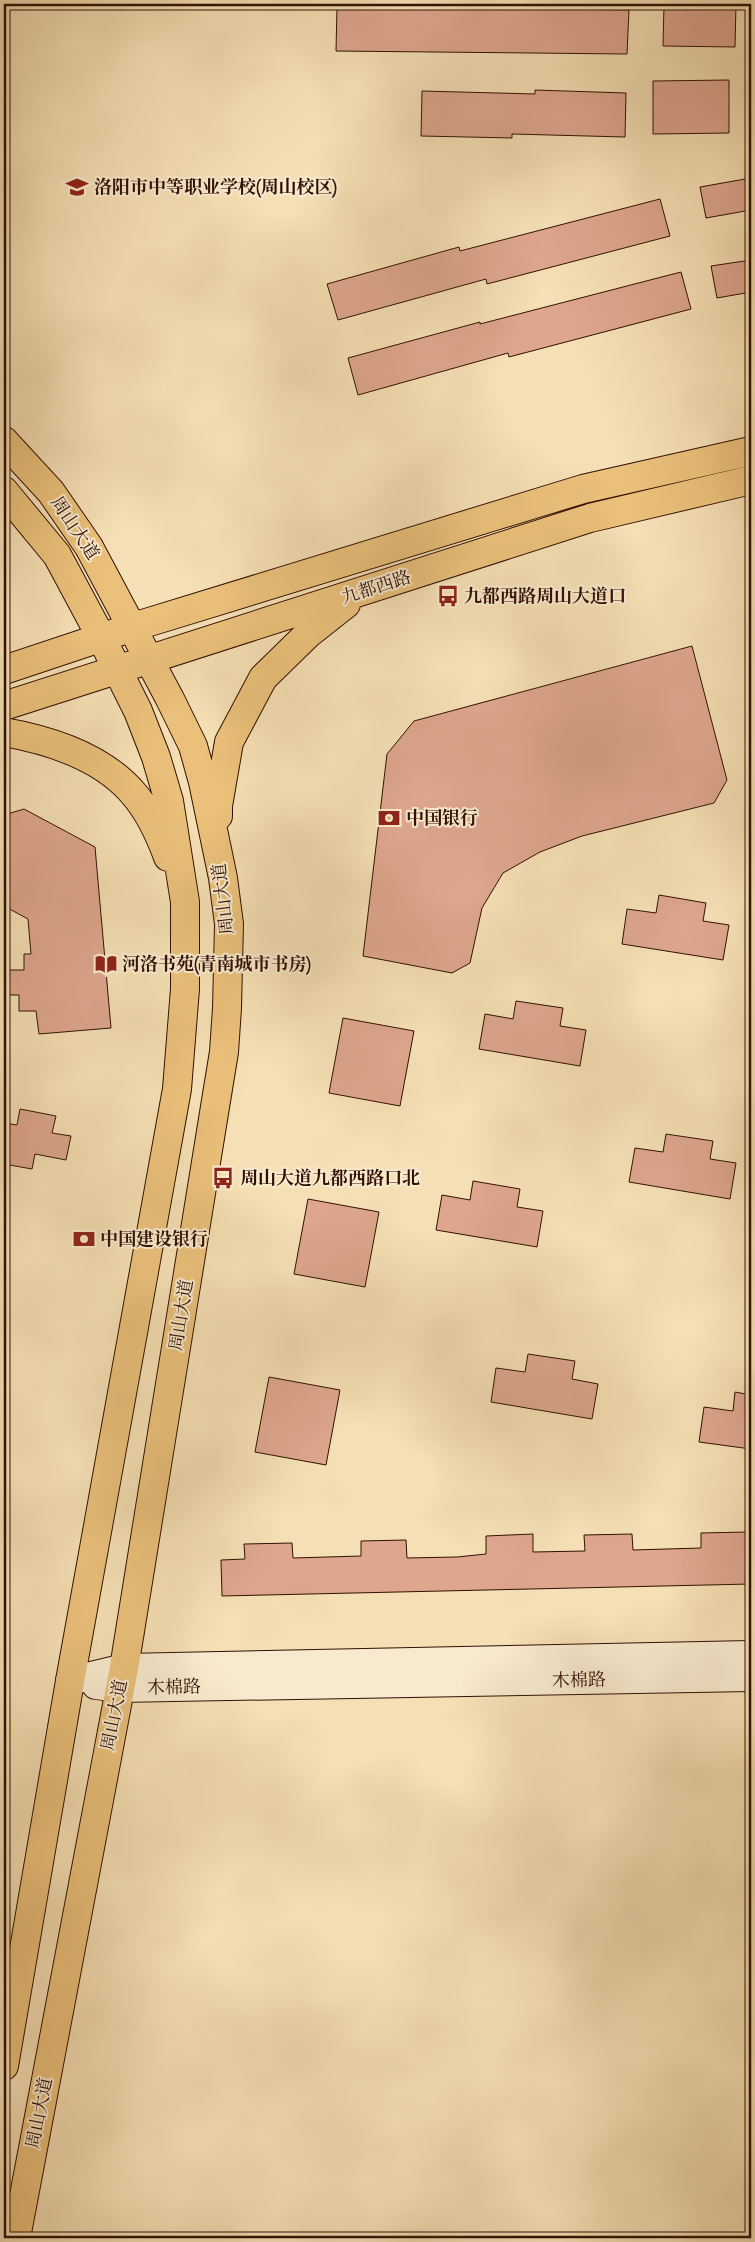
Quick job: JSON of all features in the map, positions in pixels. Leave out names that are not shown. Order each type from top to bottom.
[{"type":"main road","name":"周山大道","points":[[4,441],[51,492],[89,547],[133,627],[193,746],[203,782],[223,878],[229,924],[224,1052],[121,1678],[16,2238]]},
{"type":"main road","name":"九都西路","points":[[4,670],[101,637],[583,489],[751,451]]},
{"type":"main road","name":"九都西路","points":[[4,706],[590,518],[751,480]]},
{"type":"main road","name":"周山大道","points":[[4,491],[57,556],[138,711],[156,757],[169,801],[185,902],[185,989],[177,1089],[70,1681],[4,2066]]},
{"type":"main road","points":[[223,878],[218,806],[229,742],[263,678],[308,634],[362,592]]},
{"type":"main road","points":[[4,732],[34,738],[64,748],[116,777],[134,794],[151,818],[164,845],[185,902]]},
{"type":"main road","name":"木棉路","points":[[70,1681],[751,1655]]},
{"type":"main road","name":"木棉路","points":[[121,1678],[751,1676]]},
{"type":"building","points":[[664,4],[736,4],[735,47],[663,46]]},
{"type":"building","points":[[337,6],[629,10],[627,54],[336,51]]},
{"type":"building","points":[[729,80],[729,133],[653,134],[653,81]]},
{"type":"building","points":[[535,90],[626,93],[625,137],[512,134],[512,138],[421,136],[422,91],[535,94]]},
{"type":"building","points":[[751,178],[751,210],[706,218],[700,187]]},
{"type":"building","points":[[660,199],[670,236],[487,284],[486,279],[338,320],[327,284],[459,247],[460,251]]},
{"type":"building","points":[[751,260],[751,292],[717,298],[711,266]]},
{"type":"building","points":[[681,272],[691,309],[509,357],[508,353],[358,395],[348,358],[480,322],[480,324]]},
{"type":"building","points":[[692,646],[727,780],[714,803],[582,836],[540,852],[503,873],[482,908],[470,963],[452,973],[363,956],[387,754],[414,721]]},
{"type":"building","points":[[24,809],[95,847],[111,1028],[39,1034],[36,1011],[19,1011],[19,995],[4,995],[4,970],[24,970],[24,954],[31,954],[28,919],[4,906],[4,815]]},
{"type":"building","points":[[659,895],[706,903],[703,921],[729,925],[723,960],[622,944],[627,909],[656,913]]},
{"type":"building","points":[[516,1001],[563,1008],[560,1026],[586,1030],[580,1066],[479,1049],[485,1014],[513,1019]]},
{"type":"building","points":[[343,1018],[414,1031],[400,1106],[329,1093]]},
{"type":"building","points":[[20,1109],[56,1116],[52,1133],[71,1136],[66,1160],[35,1154],[32,1169],[4,1164],[7,1148],[4,1147],[4,1123],[17,1125]]},
{"type":"building","points":[[666,1134],[713,1141],[710,1159],[736,1163],[730,1199],[629,1182],[635,1148],[663,1152]]},
{"type":"building","points":[[473,1181],[520,1189],[517,1207],[543,1211],[537,1247],[436,1230],[442,1195],[470,1200]]},
{"type":"building","points":[[308,1199],[379,1212],[365,1287],[294,1274]]},
{"type":"building","points":[[528,1354],[575,1361],[572,1379],[598,1384],[592,1419],[491,1402],[496,1368],[525,1372]]},
{"type":"building","points":[[269,1377],[340,1390],[326,1465],[255,1452]]},
{"type":"building","points":[[735,1392],[751,1395],[751,1449],[699,1442],[704,1407],[733,1411]]},
{"type":"building","points":[[746,1532],[747,1549],[751,1549],[751,1584],[222,1596],[221,1560],[245,1559],[244,1544],[292,1543],[293,1558],[361,1556],[361,1541],[406,1540],[407,1558],[457,1557],[486,1554],[486,1536],[533,1534],[533,1552],[585,1551],[584,1535],[632,1534],[633,1550],[701,1548],[701,1533]]},
{"type":"place","name":"洛阳市中等职业学校(周山校区)","points":[[77,187]]},
{"type":"place","name":"九都西路周山大道口","points":[[448,596]]},
{"type":"place","name":"中国银行","points":[[389,818]]},
{"type":"place","name":"河洛书苑(青南城市书房)","points":[[106,964]]},
{"type":"place","name":"周山大道九都西路口北","points":[[223,1178]]},
{"type":"place","name":"中国建设银行","points":[[84,1239]]}]
